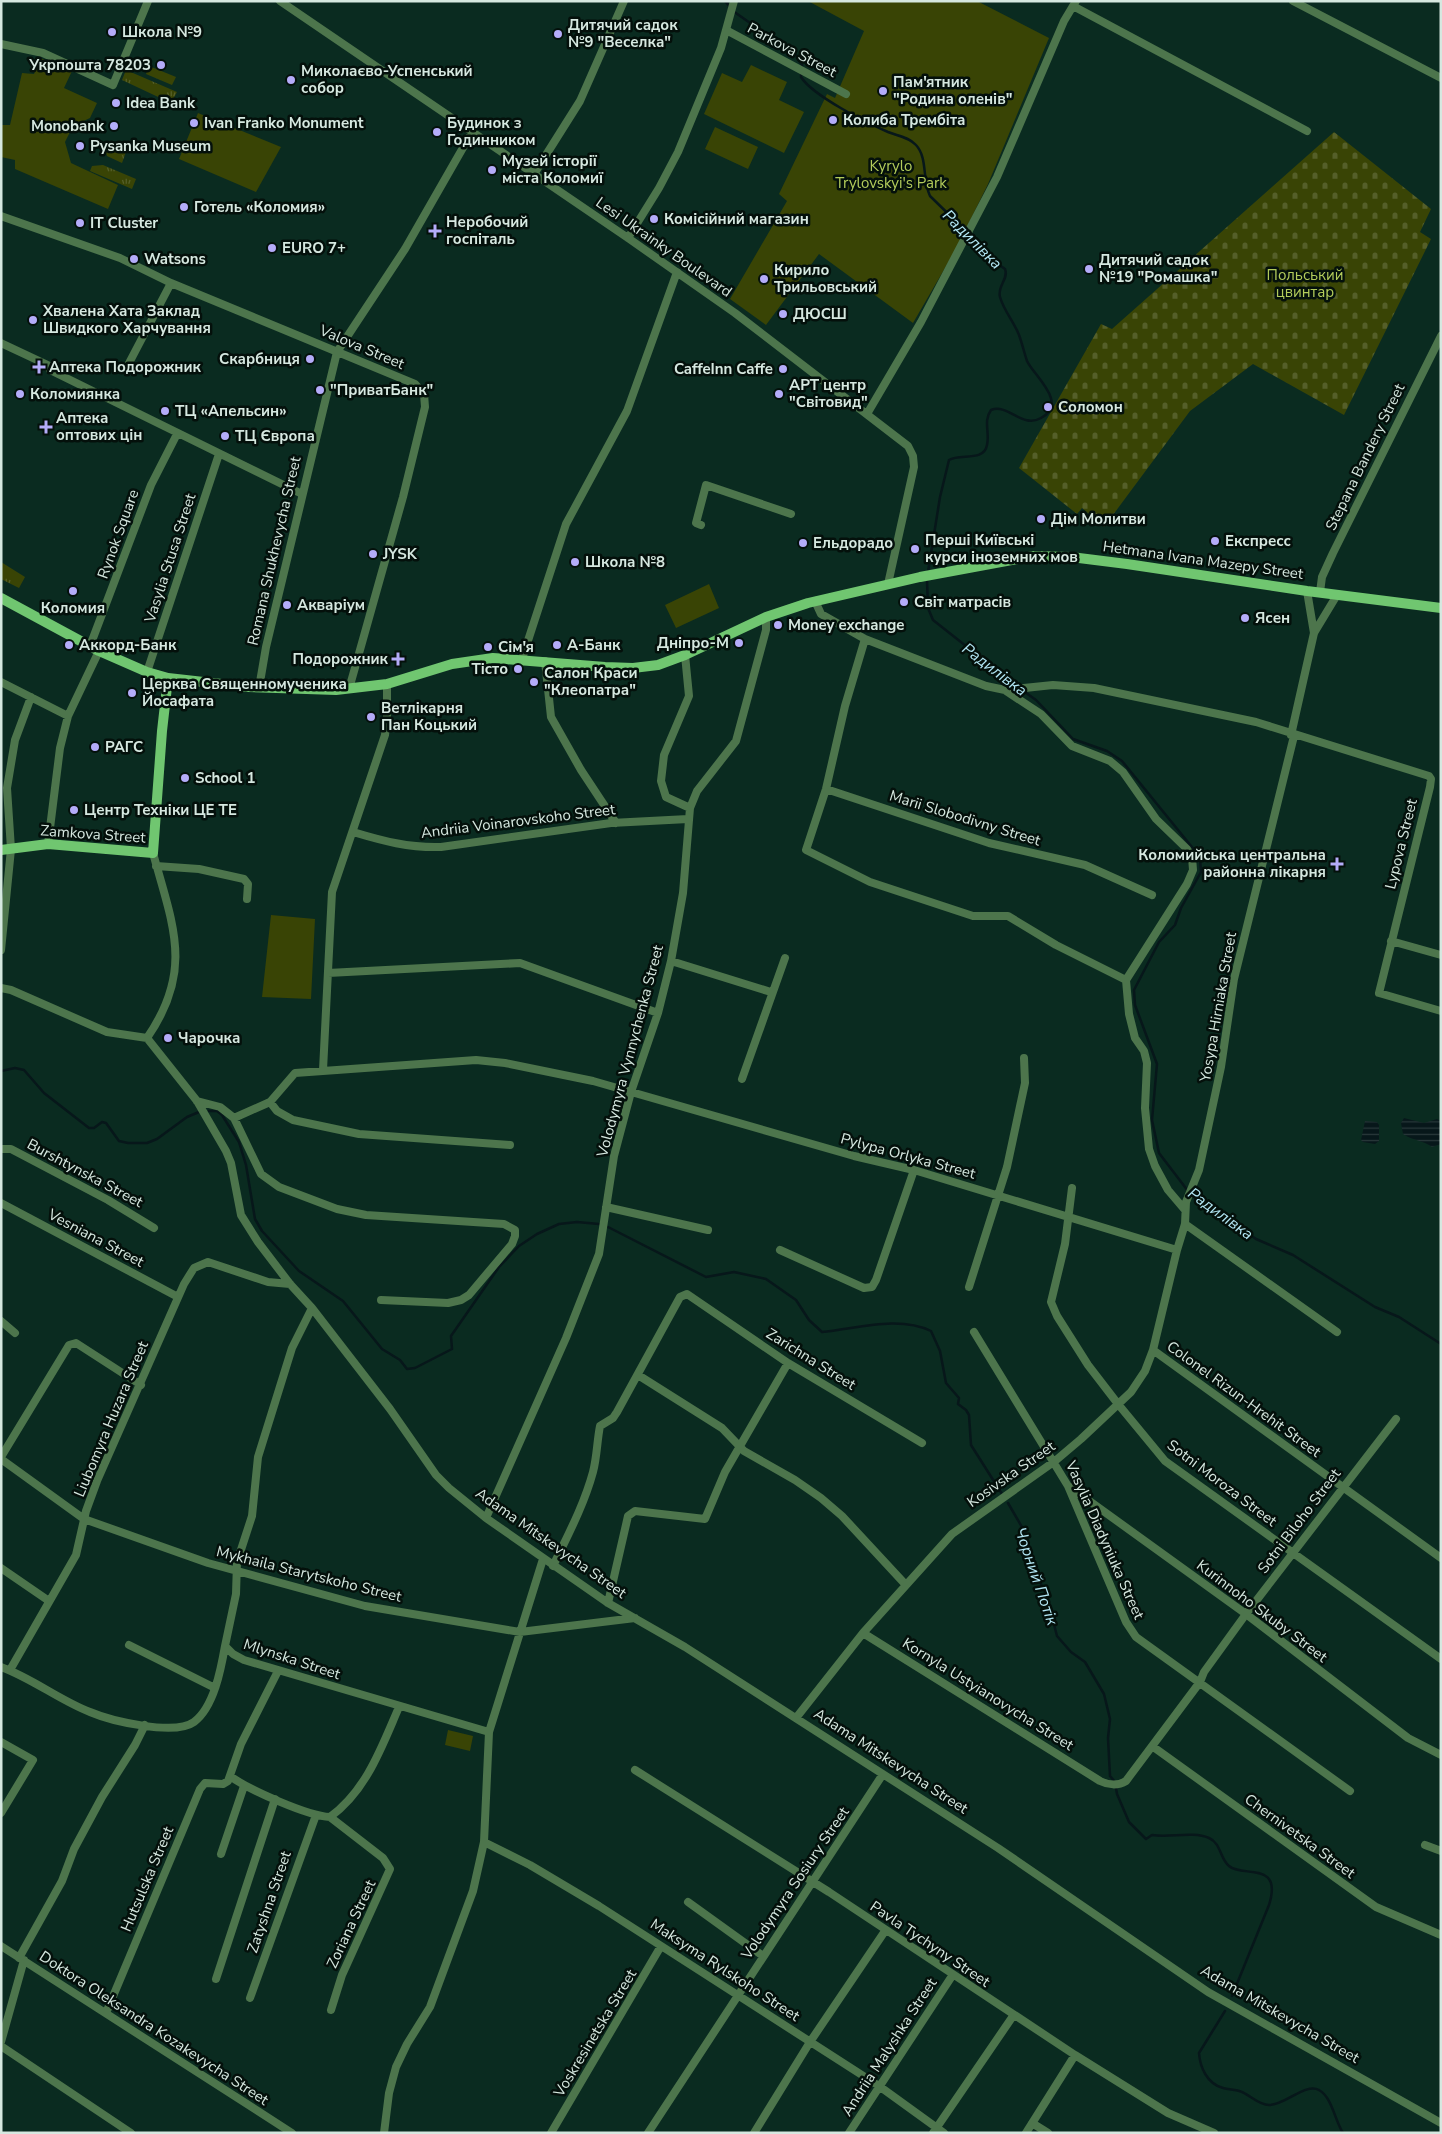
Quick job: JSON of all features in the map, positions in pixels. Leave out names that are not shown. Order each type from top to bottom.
[{"type":"main road","name":"Hetmana Ivana Mazepy Street","points":[[1,598],[95,648],[147,672],[168,678],[259,688],[349,690],[387,684],[468,660],[493,658],[522,659],[632,668],[658,665],[685,655],[766,618],[815,601],[934,574],[997,562],[1050,555],[1128,564],[1307,591],[1441,608]]},
{"type":"main road","points":[[153,853],[168,678]]},
{"type":"main road","name":"Zamkova Street","points":[[6,850],[48,844],[153,853]]},
{"type":"street","points":[[1,44],[43,53],[113,84],[148,1]]},
{"type":"street","name":"Lesi Ukrainky Boulevard","points":[[280,1],[677,272],[908,446],[914,460],[888,584]]},
{"type":"street","points":[[534,174],[580,101],[624,1]]},
{"type":"street","points":[[1293,1],[1441,78]]},
{"type":"street","points":[[867,414],[921,322],[997,177],[1075,4],[1307,131]]},
{"type":"street","points":[[628,238],[660,188],[678,152],[721,48],[732,6]]},
{"type":"street","name":"Parkova Street","points":[[726,30],[846,94]]},
{"type":"street","name":"Romana Shukhevycha Street","points":[[259,688],[266,647],[338,351],[405,250],[472,132]]},
{"type":"street","name":"Valova Street","points":[[1,216],[120,258],[171,283],[415,384],[424,394],[426,406],[403,497],[349,690]]},
{"type":"street","points":[[522,659],[566,524],[627,411],[677,272]]},
{"type":"street","points":[[128,365],[171,283]]},
{"type":"street","name":"Stepana Bandery Street","points":[[1320,592],[1322,577],[1333,553],[1441,336]]},
{"type":"street","points":[[1,343],[177,434],[302,494]]},
{"type":"street","name":"Rynok Square","points":[[48,844],[60,748],[68,716],[95,648],[151,485],[177,434]]},
{"type":"street","name":"Vasylia Stusa Street","points":[[147,672],[219,454]]},
{"type":"street","points":[[701,526],[696,524],[706,485],[790,514]]},
{"type":"street","points":[[1307,591],[1314,633]]},
{"type":"street","points":[[1314,633],[1338,595]]},
{"type":"street","points":[[815,601],[820,614],[865,639],[977,683],[1005,690],[1067,685],[1094,688],[1225,714],[1292,735]]},
{"type":"street","name":"Volodymyra Vynnychenka Street","points":[[486,1518],[566,1338],[599,1254],[614,1156],[631,1092],[658,1013],[671,961],[683,893],[690,808],[697,791],[736,741],[766,630],[766,618]]},
{"type":"street","name":"Yosypa Hirniaka Street","points":[[1185,1224],[1188,1195],[1199,1170],[1218,1085],[1234,978],[1292,735],[1314,633]]},
{"type":"street","points":[[865,639],[845,706],[826,789],[806,850],[870,882],[963,913],[973,916],[1008,916],[1056,945],[1126,980]]},
{"type":"street","points":[[685,655],[688,696],[664,755],[661,781],[666,797],[690,808]]},
{"type":"street","points":[[545,661],[551,717],[581,770],[616,823]]},
{"type":"street","points":[[1,682],[68,716]]},
{"type":"street","points":[[323,1070],[332,892],[385,735],[388,716],[387,684]]},
{"type":"street","points":[[1005,690],[1041,714],[1072,746],[1117,765],[1156,818],[1187,848],[1192,856],[1193,870],[1187,884],[1126,980],[1129,1014],[1135,1038],[1144,1051],[1147,1063],[1145,1108],[1149,1149],[1155,1166],[1168,1190],[1185,1210]]},
{"type":"street","points":[[1,950],[6,850],[6,788],[15,740],[31,697]]},
{"type":"street","name":"Lypova Street","points":[[1292,735],[1430,777],[1379,993],[1441,1011]]},
{"type":"street","name":"Marii Slobodivny Street","points":[[826,789],[989,842],[1086,864],[1152,895]]},
{"type":"street","name":"Andriia Voinarovskoho Street","points":[[353,832],[394,844],[416,848],[441,847],[616,823],[688,819]]},
{"type":"street","points":[[1,988],[11,990],[107,1032],[147,1038],[170,996],[177,961],[173,933],[153,853]]},
{"type":"street","points":[[156,866],[199,870],[244,879],[248,884],[247,899]]},
{"type":"street","points":[[1391,941],[1441,955]]},
{"type":"street","points":[[742,1079],[771,992],[785,958]]},
{"type":"street","points":[[671,961],[771,992]]},
{"type":"street","points":[[328,973],[520,963],[658,1013]]},
{"type":"street","name":"Adama Mitskevycha Street","points":[[147,1038],[197,1101],[229,1157],[242,1217],[258,1242],[390,1409],[436,1475],[486,1518],[608,1604],[685,1647],[998,1848],[1224,2001],[1441,2124]]},
{"type":"street","points":[[969,1287],[1007,1167],[1023,1093],[1026,1070],[1024,1058]]},
{"type":"street","name":"Pylypa Orlyka Street","points":[[270,1102],[295,1073],[476,1060],[505,1063],[600,1082],[854,1156],[914,1170],[1177,1250]]},
{"type":"street","points":[[197,1101],[220,1107],[234,1118],[261,1174],[279,1187],[337,1208],[366,1215],[504,1224],[515,1230],[512,1244],[465,1298],[448,1303],[381,1300]]},
{"type":"street","points":[[234,1118],[270,1102],[277,1110],[289,1118],[340,1131],[369,1135],[510,1145]]},
{"type":"street","name":"Burshtynska Street","points":[[1,1149],[11,1150],[108,1200],[154,1228]]},
{"type":"street","points":[[780,1250],[868,1289],[872,1287],[914,1170]]},
{"type":"street","name":"Sotni Moroza Street","points":[[1072,1188],[1065,1244],[1051,1302],[1062,1324],[1088,1365],[1118,1404],[1165,1461],[1441,1659]]},
{"type":"street","name":"Vesniana Street","points":[[1,1203],[178,1297]]},
{"type":"street","points":[[606,1207],[708,1230]]},
{"type":"street","points":[[1185,1224],[1337,1332]]},
{"type":"street","name":"Kosivska Street","points":[[796,1718],[863,1633],[905,1584],[958,1528],[1055,1461],[1136,1387],[1153,1350],[1185,1224]]},
{"type":"street","name":"Liubomyra Huzara Street","points":[[10,1670],[79,1548],[84,1519],[111,1446],[141,1385],[178,1297],[194,1268],[205,1262],[268,1282],[290,1284]]},
{"type":"street","name":"Zarichna Street","points":[[638,1375],[680,1297],[687,1294],[788,1363],[922,1443]]},
{"type":"street","points":[[225,1646],[236,1594],[237,1562],[252,1516],[258,1457],[292,1348],[312,1308]]},
{"type":"street","points":[[1,1321],[15,1333]]},
{"type":"street","name":"Vasylia Diadyniuka Street","points":[[974,1332],[1055,1461],[1068,1486],[1129,1628],[1142,1643],[1200,1682],[1350,1791]]},
{"type":"street","points":[[1,1458],[69,1345],[76,1343],[141,1385]]},
{"type":"street","name":"Colonel Rizun-Hrehit Street","points":[[1153,1350],[1441,1558]]},
{"type":"street","points":[[608,1604],[628,1516],[635,1511],[704,1519],[715,1490],[788,1363]]},
{"type":"street","points":[[552,1566],[576,1521],[590,1483],[597,1456],[600,1426],[613,1418],[638,1375],[722,1428],[736,1441],[740,1448],[796,1480],[821,1498],[842,1516],[905,1584]]},
{"type":"street","name":"Sotni Biloho Street","points":[[1116,1784],[1126,1781],[1200,1682],[1204,1672],[1246,1614],[1396,1420]]},
{"type":"street","name":"Mykhaila Starytskoho Street","points":[[1,1458],[84,1519],[168,1550],[237,1572],[365,1606],[520,1632],[635,1618]]},
{"type":"street","name":"Kurinnoho Skuby Street","points":[[1068,1486],[1246,1614],[1408,1738],[1441,1754]]},
{"type":"street","points":[[384,2133],[389,2093],[396,2067],[407,2044],[428,2012],[440,1985],[473,1891],[484,1842],[489,1732],[543,1559]]},
{"type":"street","points":[[1,1568],[49,1601]]},
{"type":"street","name":"Kornyla Ustyianovycha Street","points":[[863,1633],[1097,1780],[1116,1784]]},
{"type":"street","points":[[129,1645],[215,1688]]},
{"type":"street","name":"Mlynska Street","points":[[1,1667],[89,1712],[169,1729],[187,1726],[199,1716],[215,1688],[225,1646],[239,1659],[489,1732]]},
{"type":"street","points":[[278,1671],[241,1744],[230,1776],[244,1786],[316,1814],[330,1817],[365,1779],[379,1753],[399,1707]]},
{"type":"street","points":[[131,2133],[1,2044],[21,1959],[62,1881],[74,1849],[102,1797],[136,1745],[145,1725]]},
{"type":"street","points":[[1,1742],[33,1760],[1,1813]]},
{"type":"street","name":"Chernivetska Street","points":[[1152,1746],[1376,1907],[1441,1935]]},
{"type":"street","name":"Pavla Tychyny Street","points":[[635,1770],[813,1882],[952,1976],[1075,2055],[1168,2113],[1214,2133]]},
{"type":"street","name":"Volodymyra Sosiury Street","points":[[648,2133],[737,1994],[883,1774]]},
{"type":"street","name":"Hutsulska Street","points":[[106,2013],[200,1789],[205,1782],[223,1784],[230,1776]]},
{"type":"street","points":[[221,1854],[244,1786]]},
{"type":"street","points":[[216,1979],[275,1799]]},
{"type":"street","name":"Zatyshna Street","points":[[250,1998],[316,1814]]},
{"type":"street","name":"Zoriana Street","points":[[330,1817],[383,1858],[390,1869],[342,1975],[331,2010]]},
{"type":"street","name":"Maksyma Rylskoho Street","points":[[484,1842],[540,1871],[662,1946],[879,2086],[935,2130],[944,2133]]},
{"type":"street","points":[[1425,1844],[1441,1851]]},
{"type":"street","points":[[688,1902],[763,1956]]},
{"type":"street","points":[[754,2133],[810,2042],[885,1931]]},
{"type":"street","name":"Doktora Oleksandra Kozakevycha Street","points":[[1,1946],[292,2133]]},
{"type":"street","name":"Voskresinetska Street","points":[[551,2133],[662,1946]]},
{"type":"street","name":"Andriia Malyshka Street","points":[[850,2133],[952,1976]]},
{"type":"street","points":[[935,2130],[1013,2016]]},
{"type":"street","points":[[1026,2133],[1075,2055]]},
{"type":"street","points":[[1032,2123],[1048,2133]]},
{"type":"green space","name":"Kyrylo Trylovskyi's Park","points":[[808,1],[977,1],[1049,38],[988,184],[956,249],[913,323],[819,254],[766,325],[730,299],[787,201],[779,194],[827,94],[835,98],[864,31]]},
{"type":"green space","points":[[40,58],[72,71],[64,88],[97,103],[90,118],[73,126],[65,142],[71,163],[118,185],[108,209],[15,169],[15,160],[1,157],[1,125],[10,125],[22,73],[34,74]]},
{"type":"green space","points":[[751,65],[787,82],[779,100],[804,112],[784,153],[704,114],[722,73],[742,82]]},
{"type":"green space","points":[[149,66],[176,77],[172,85],[146,74]]},
{"type":"green space","points":[[126,70],[177,92],[171,103],[122,80]]},
{"type":"green space","points":[[198,113],[281,147],[256,192],[179,159]]},
{"type":"green space","points":[[715,127],[758,147],[748,169],[705,149]]},
{"type":"green space","name":"Польський цвинтар","points":[[1334,132],[1431,209],[1420,232],[1431,239],[1344,415],[1253,364],[1190,411],[1104,527],[1082,508],[1077,514],[1019,468],[1101,324],[1112,329]]},
{"type":"green space","points":[[107,144],[126,152],[122,163],[107,156],[105,149]]},
{"type":"green space","points":[[103,165],[136,179],[132,189],[90,171],[92,166]]},
{"type":"green space","points":[[1,562],[25,577],[19,588],[1,579]]},
{"type":"green space","points":[[709,584],[719,608],[676,628],[665,605]]},
{"type":"green space","points":[[271,915],[315,919],[311,999],[262,997]]},
{"type":"green space","points":[[448,1730],[473,1736],[470,1751],[445,1745]]},
{"type":"shaded area","points":[[1404,1118],[1424,1123],[1437,1119],[1441,1121],[1441,1144],[1432,1147],[1403,1134],[1401,1123]]},
{"type":"shaded area","points":[[1365,1121],[1377,1122],[1379,1125],[1379,1141],[1375,1144],[1361,1140]]},
{"type":"waterway","name":"Радилівка","points":[[725,1],[730,7]]},
{"type":"waterway","name":"Радилівка","points":[[733,11],[796,55],[802,65],[801,77],[817,92],[854,116],[888,132],[907,138],[916,145],[920,150],[924,163],[926,183],[930,196],[976,241],[984,254],[1005,269],[1006,273],[1000,289],[1000,297],[1019,335],[1027,361],[1051,397],[1052,405],[1049,412],[1034,421],[1021,418],[1003,410],[991,410],[987,418],[988,441],[985,450],[981,454],[949,460],[940,497],[928,572]]},
{"type":"waterway","name":"Радилівка","points":[[927,580],[928,608],[933,620],[1018,687]]},
{"type":"waterway","name":"Радилівка","points":[[1022,690],[1036,700],[1073,739],[1107,751],[1122,761],[1200,857],[1201,872],[1181,908],[1175,925],[1159,942],[1134,990],[1135,1005],[1157,1064],[1152,1120],[1159,1153],[1188,1191],[1256,1239],[1293,1255],[1375,1307],[1399,1317],[1441,1344]]},
{"type":"waterway","name":"Чорний Потік","points":[[1,1071],[15,1068],[24,1070],[44,1093],[89,1128],[94,1128],[102,1122],[106,1123],[119,1141],[128,1143],[147,1143],[157,1139],[187,1117],[199,1112]]},
{"type":"waterway","name":"Чорний Потік","points":[[209,1111],[217,1111],[222,1115],[239,1142],[246,1165],[255,1219],[262,1231],[299,1271],[343,1301],[382,1349],[400,1360],[407,1369],[415,1368],[452,1349],[451,1336],[499,1267],[519,1246],[537,1234],[559,1224],[577,1222],[599,1224]]},
{"type":"waterway","name":"Чорний Потік","points":[[608,1227],[706,1277],[734,1272],[766,1279],[796,1300],[809,1320],[822,1332],[891,1323],[918,1326],[931,1331],[940,1351],[946,1383],[959,1398],[958,1404],[969,1415],[971,1445],[1002,1494]]},
{"type":"waterway","name":"Чорний Потік","points":[[1008,1503],[1026,1534],[1024,1542],[1026,1554],[1046,1594],[1057,1636],[1071,1652],[1085,1662],[1104,1694],[1110,1719],[1108,1738],[1110,1776],[1115,1782],[1117,1794],[1129,1822],[1146,1839],[1152,1835],[1195,1835],[1209,1838],[1216,1844],[1229,1866],[1235,1869],[1259,1873],[1266,1876],[1270,1882],[1272,1891],[1269,1905],[1232,1996]]},
{"type":"waterway","name":"Чорний Потік","points":[[1225,2011],[1199,2053],[1201,2064],[1209,2079],[1217,2086],[1240,2091],[1265,2105],[1281,2102],[1308,2089],[1314,2088],[1319,2090],[1327,2098],[1343,2133]]},
{"type":"place","name":"Школа №9","points":[[112,32]]},
{"type":"place","name":"Дитячий садок №9 \"Веселка\"","points":[[558,34]]},
{"type":"place","name":"Укрпошта 78203","points":[[161,65]]},
{"type":"place","name":"Миколаєво-Успенський собор","points":[[291,80]]},
{"type":"place","name":"Пам'ятник \"Родина оленів\"","points":[[883,91]]},
{"type":"place","name":"Idea Bank","points":[[116,103]]},
{"type":"place","name":"Колиба Трембіта","points":[[833,120]]},
{"type":"place","name":"Ivan Franko Monument","points":[[194,123]]},
{"type":"place","name":"Monobank","points":[[114,126]]},
{"type":"place","name":"Будинок з Годинником","points":[[437,132]]},
{"type":"place","name":"Pysanka Museum","points":[[80,146]]},
{"type":"place","name":"Музей історії міста Коломиї","points":[[492,170]]},
{"type":"place","name":"Готель «Коломия»","points":[[184,207]]},
{"type":"place","name":"Комісійний магазин","points":[[654,219]]},
{"type":"place","name":"IT Cluster","points":[[80,223]]},
{"type":"place","name":"Неробочий госпіталь","points":[[435,231]]},
{"type":"place","name":"EURO 7+","points":[[272,248]]},
{"type":"place","name":"Watsons","points":[[134,259]]},
{"type":"place","name":"Дитячий садок №19 \"Ромашка\"","points":[[1089,269]]},
{"type":"place","name":"Кирило Трильовський","points":[[764,279]]},
{"type":"place","name":"ДЮСШ","points":[[783,314]]},
{"type":"place","name":"Хвалена Хата Заклад Швидкого Харчування","points":[[33,320]]},
{"type":"place","name":"Скарбниця","points":[[310,359]]},
{"type":"place","name":"Аптека Подорожник","points":[[39,367]]},
{"type":"place","name":"CaffeInn Caffe","points":[[783,369]]},
{"type":"place","name":"\"ПриватБанк\"","points":[[320,390]]},
{"type":"place","name":"Коломиянка","points":[[20,394]]},
{"type":"place","name":"АРТ центр \"Світовид\"","points":[[779,394]]},
{"type":"place","name":"Соломон","points":[[1048,407]]},
{"type":"place","name":"ТЦ «Апельсин»","points":[[165,411]]},
{"type":"place","name":"Аптека оптових цін","points":[[46,427]]},
{"type":"place","name":"ТЦ Європа","points":[[225,436]]},
{"type":"place","name":"Дім Молитви","points":[[1041,519]]},
{"type":"place","name":"Експресс","points":[[1215,541]]},
{"type":"place","name":"Ельдорадо","points":[[803,543]]},
{"type":"place","name":"Перші Київські курси іноземних мов","points":[[915,549]]},
{"type":"place","name":"JYSK","points":[[373,554]]},
{"type":"place","name":"Школа №8","points":[[575,562]]},
{"type":"place","name":"Коломия","points":[[73,591]]},
{"type":"place","name":"Світ матрасів","points":[[904,602]]},
{"type":"place","name":"Акваріум","points":[[287,605]]},
{"type":"place","name":"Ясен","points":[[1245,618]]},
{"type":"place","name":"Money exchange","points":[[778,625]]},
{"type":"place","name":"Дніпро-М","points":[[739,643]]},
{"type":"place","name":"Аккорд-Банк","points":[[69,645]]},
{"type":"place","name":"А-Банк","points":[[557,645]]},
{"type":"place","name":"Сім'я","points":[[488,647]]},
{"type":"place","name":"Подорожник","points":[[398,659]]},
{"type":"place","name":"Тісто","points":[[518,669]]},
{"type":"place","name":"Салон Краси \"Клеопатра\"","points":[[534,682]]},
{"type":"place","name":"Церква Священномученика Йосафата","points":[[132,693]]},
{"type":"place","name":"Ветлікарня Пан Коцький","points":[[371,717]]},
{"type":"place","name":"РАГС","points":[[95,747]]},
{"type":"place","name":"School 1","points":[[185,778]]},
{"type":"place","name":"Центр Техніки ЦЕ ТЕ","points":[[74,810]]},
{"type":"place","name":"Коломийська центральна районна лікарня","points":[[1337,864]]},
{"type":"place","name":"Чарочка","points":[[168,1038]]}]
